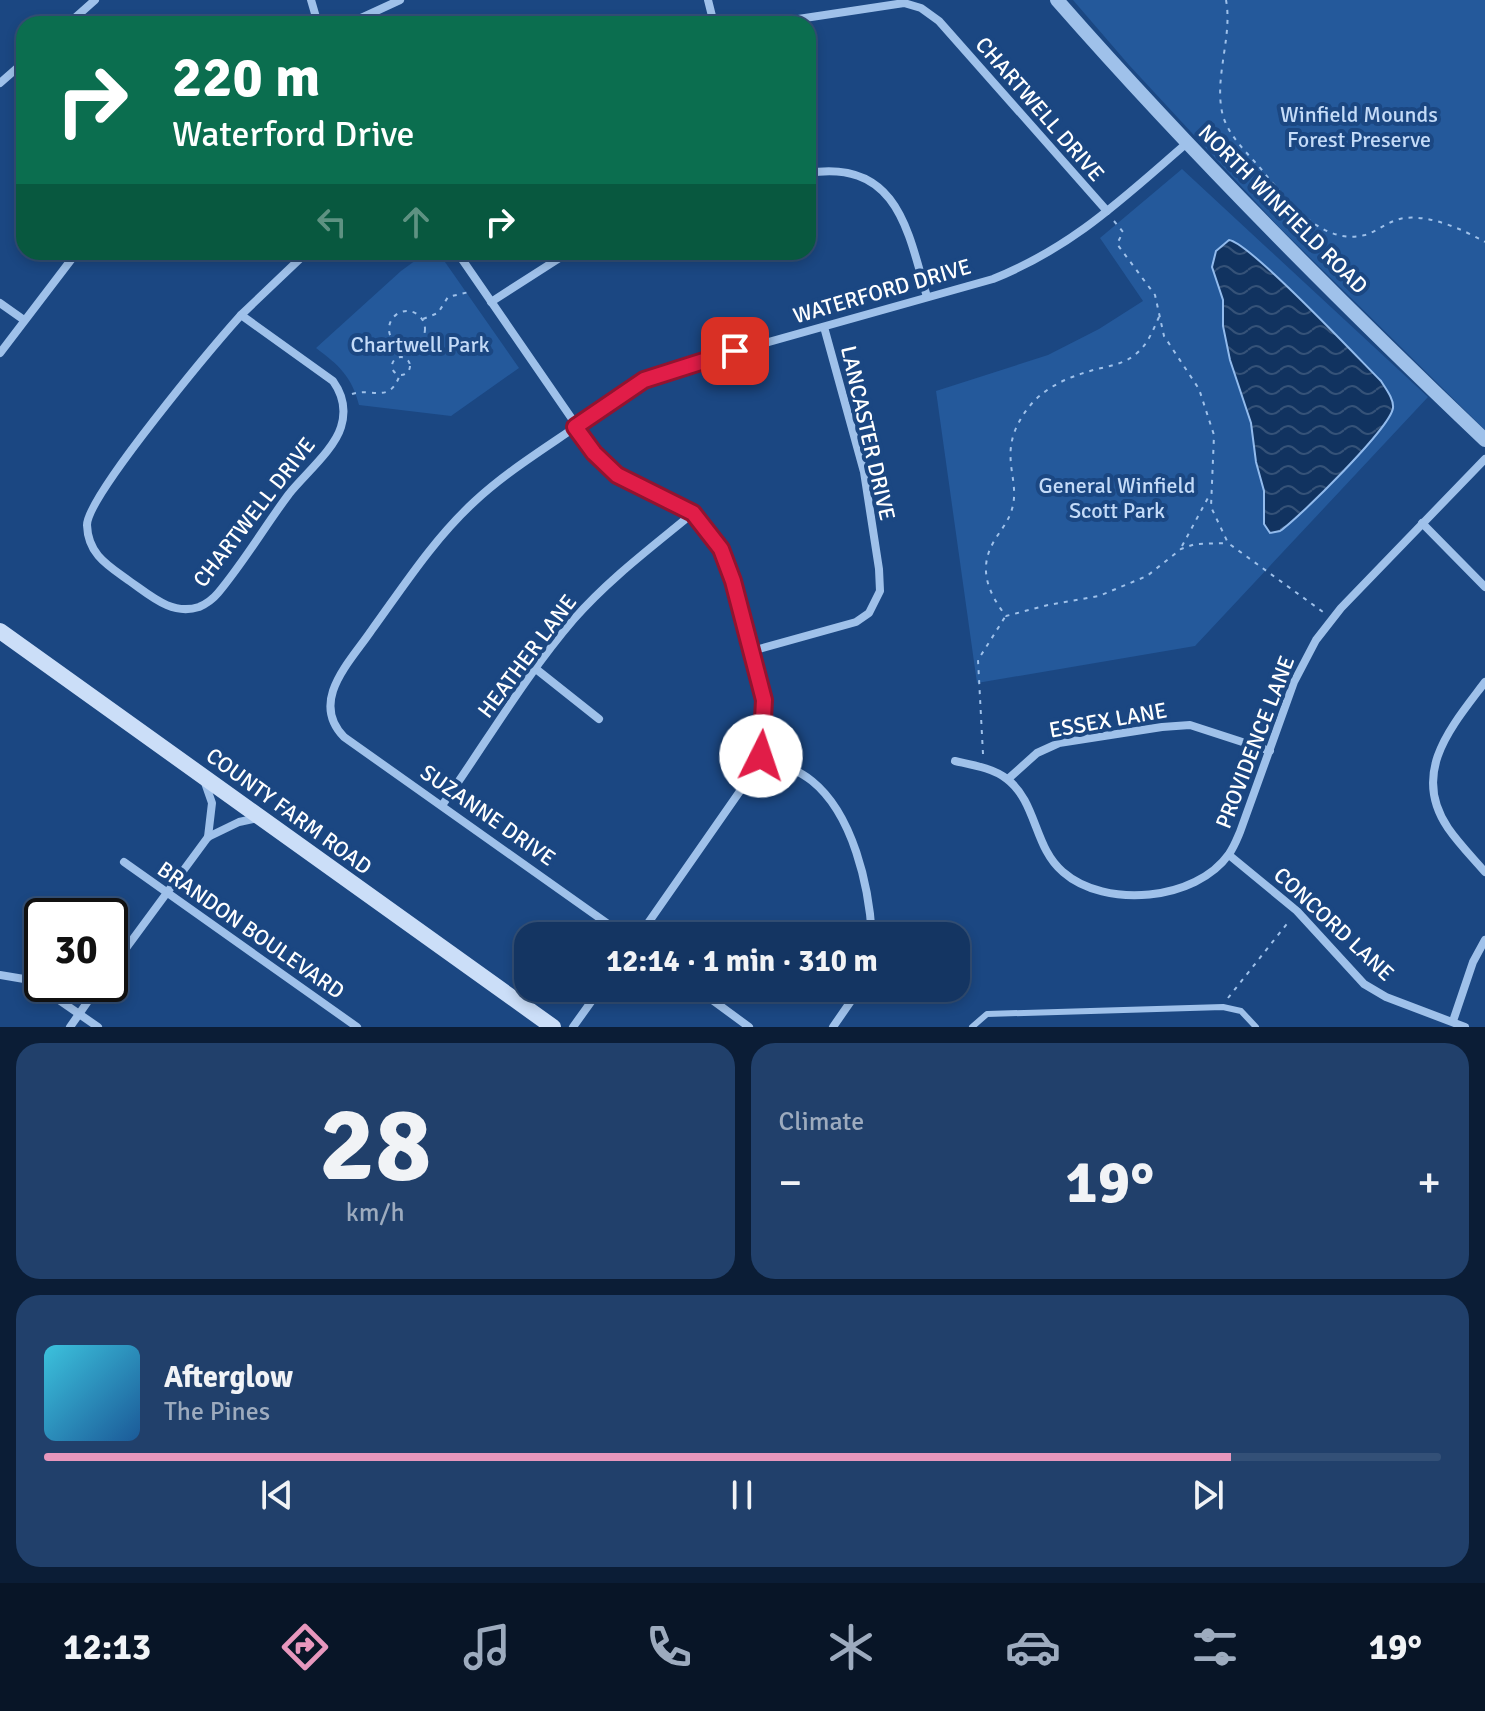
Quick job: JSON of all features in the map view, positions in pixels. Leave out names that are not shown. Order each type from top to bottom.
[{"type":"main road","name":"COUNTY FARM ROAD","points":[[0,631],[553,1027]]},
{"type":"street","points":[[77,16],[95,0]]},
{"type":"street","points":[[365,16],[400,0]]},
{"type":"street","name":"NORTH WINFIELD ROAD","points":[[1057,0],[1187,143],[1287,246],[1485,440]]},
{"type":"street","name":"CHARTWELL DRIVE","points":[[811,16],[880,4],[904,3],[921,8],[939,21],[1107,211]]},
{"type":"street","points":[[0,83],[16,69]]},
{"type":"street","name":"WATERFORD DRIVE","points":[[333,722],[328,701],[335,683],[436,543],[500,479],[630,388],[657,374],[993,279],[1027,265],[1064,244],[1187,143]]},
{"type":"street","points":[[816,172],[837,170],[863,178],[885,192],[907,226],[927,297]]},
{"type":"street","points":[[0,353],[71,260]]},
{"type":"street","name":"CHARTWELL DRIVE","points":[[299,260],[241,315],[173,395],[94,505],[87,522],[92,548],[102,562],[169,608],[188,609],[205,604],[217,594],[290,493],[338,435],[344,417],[342,398]]},
{"type":"street","points":[[462,260],[594,453],[617,475],[693,513],[716,541],[726,560],[752,651],[764,700],[761,756],[746,786],[649,922]]},
{"type":"street","points":[[491,302],[557,260]]},
{"type":"street","points":[[0,303],[24,320]]},
{"type":"street","points":[[241,315],[328,376],[342,398]]},
{"type":"street","name":"LANCASTER DRIVE","points":[[752,651],[856,622],[869,613],[880,591],[864,472],[824,327]]},
{"type":"street","name":"PROVIDENCE LANE","points":[[1008,779],[1027,806],[1041,843],[1053,863],[1074,881],[1110,894],[1168,890],[1199,879],[1229,855],[1246,818],[1294,682],[1316,640],[1341,608],[1485,459]]},
{"type":"street","name":"HEATHER LANE","points":[[443,804],[536,669],[576,617],[605,588],[693,513]]},
{"type":"street","points":[[1422,523],[1485,587]]},
{"type":"street","points":[[536,669],[599,719]]},
{"type":"street","points":[[1485,682],[1445,736],[1433,772],[1435,795],[1442,817],[1485,872]]},
{"type":"street","name":"SUZANNE DRIVE","points":[[333,722],[344,737],[443,804],[606,922]]},
{"type":"street","name":"ESSEX LANE","points":[[1008,779],[1037,753],[1059,743],[1162,727],[1190,725],[1270,751]]},
{"type":"street","points":[[761,756],[803,774],[828,798],[860,864],[870,922]]},
{"type":"street","points":[[955,761],[983,767],[1008,779]]},
{"type":"street","points":[[203,777],[212,803],[208,837]]},
{"type":"street","points":[[128,945],[208,837],[239,822],[259,817]]},
{"type":"street","name":"CONCORD LANE","points":[[1229,855],[1297,911],[1364,984],[1386,997],[1465,1027]]},
{"type":"street","name":"BRANDON BOULEVARD","points":[[124,862],[357,1027]]},
{"type":"street","points":[[1453,1021],[1473,962],[1485,940]]},
{"type":"street","points":[[0,975],[30,980],[98,1027]]},
{"type":"street","points":[[70,1027],[87,1002]]},
{"type":"street","points":[[573,1027],[591,1002]]},
{"type":"street","points":[[715,1002],[749,1027]]},
{"type":"street","points":[[833,1027],[850,1002]]},
{"type":"lane","points":[[972,1027],[987,1014],[1223,1007],[1241,1011],[1256,1027]]},
{"type":"path","points":[[1226,0],[1222,113],[1235,139],[1291,206],[1306,219],[1339,233],[1366,234],[1401,218],[1415,218],[1448,225],[1485,242]]},
{"type":"path","points":[[1107,211],[1123,232],[1117,244],[1155,295],[1164,336],[1199,389],[1214,435],[1210,494],[1216,522],[1228,543],[1323,612]]},
{"type":"path","points":[[423,319],[438,313],[448,297],[482,290]]},
{"type":"path","points":[[400,312],[413,312],[423,319],[425,332],[415,346],[404,348],[390,338],[391,321],[400,312]]},
{"type":"path","points":[[1006,616],[987,584],[985,567],[988,554],[1007,523],[1014,504],[1009,451],[1017,425],[1027,407],[1049,388],[1072,376],[1115,364],[1136,354],[1146,344],[1159,317]]},
{"type":"path","points":[[403,357],[404,348]]},
{"type":"path","points":[[403,357],[410,367],[400,374],[392,365],[397,358],[403,357]]},
{"type":"path","points":[[342,398],[359,392],[385,393],[396,384],[400,374]]},
{"type":"path","points":[[1181,549],[1210,494]]},
{"type":"path","points":[[983,767],[978,660],[1006,616],[1099,596],[1147,576],[1181,549],[1195,544],[1228,543]]},
{"type":"path","points":[[1223,1007],[1290,920]]},
{"type":"green space","name":"Winfield Mounds Forest Preserve","points":[[1073,0],[1485,0],[1485,430],[1279,227]]},
{"type":"green space","name":"General Winfield Scott Park","points":[[1182,169],[1428,397],[1195,646],[977,683],[936,391],[1048,355],[1099,329],[1143,301],[1100,238]]},
{"type":"green space","name":"Chartwell Park","points":[[416,260],[444,260],[519,368],[451,416],[359,405],[344,372],[316,348]]},
{"type":"water","points":[[1229,240],[1258,260],[1329,327],[1381,381],[1393,405],[1377,434],[1343,472],[1290,523],[1280,531],[1270,533],[1264,524],[1264,491],[1256,462],[1251,423],[1230,360],[1223,326],[1223,300],[1212,267],[1216,251]]},
{"type":"route","points":[[735,351],[644,380],[575,427],[601,461],[617,475],[693,513],[721,549],[733,581],[764,700],[761,756]]}]
